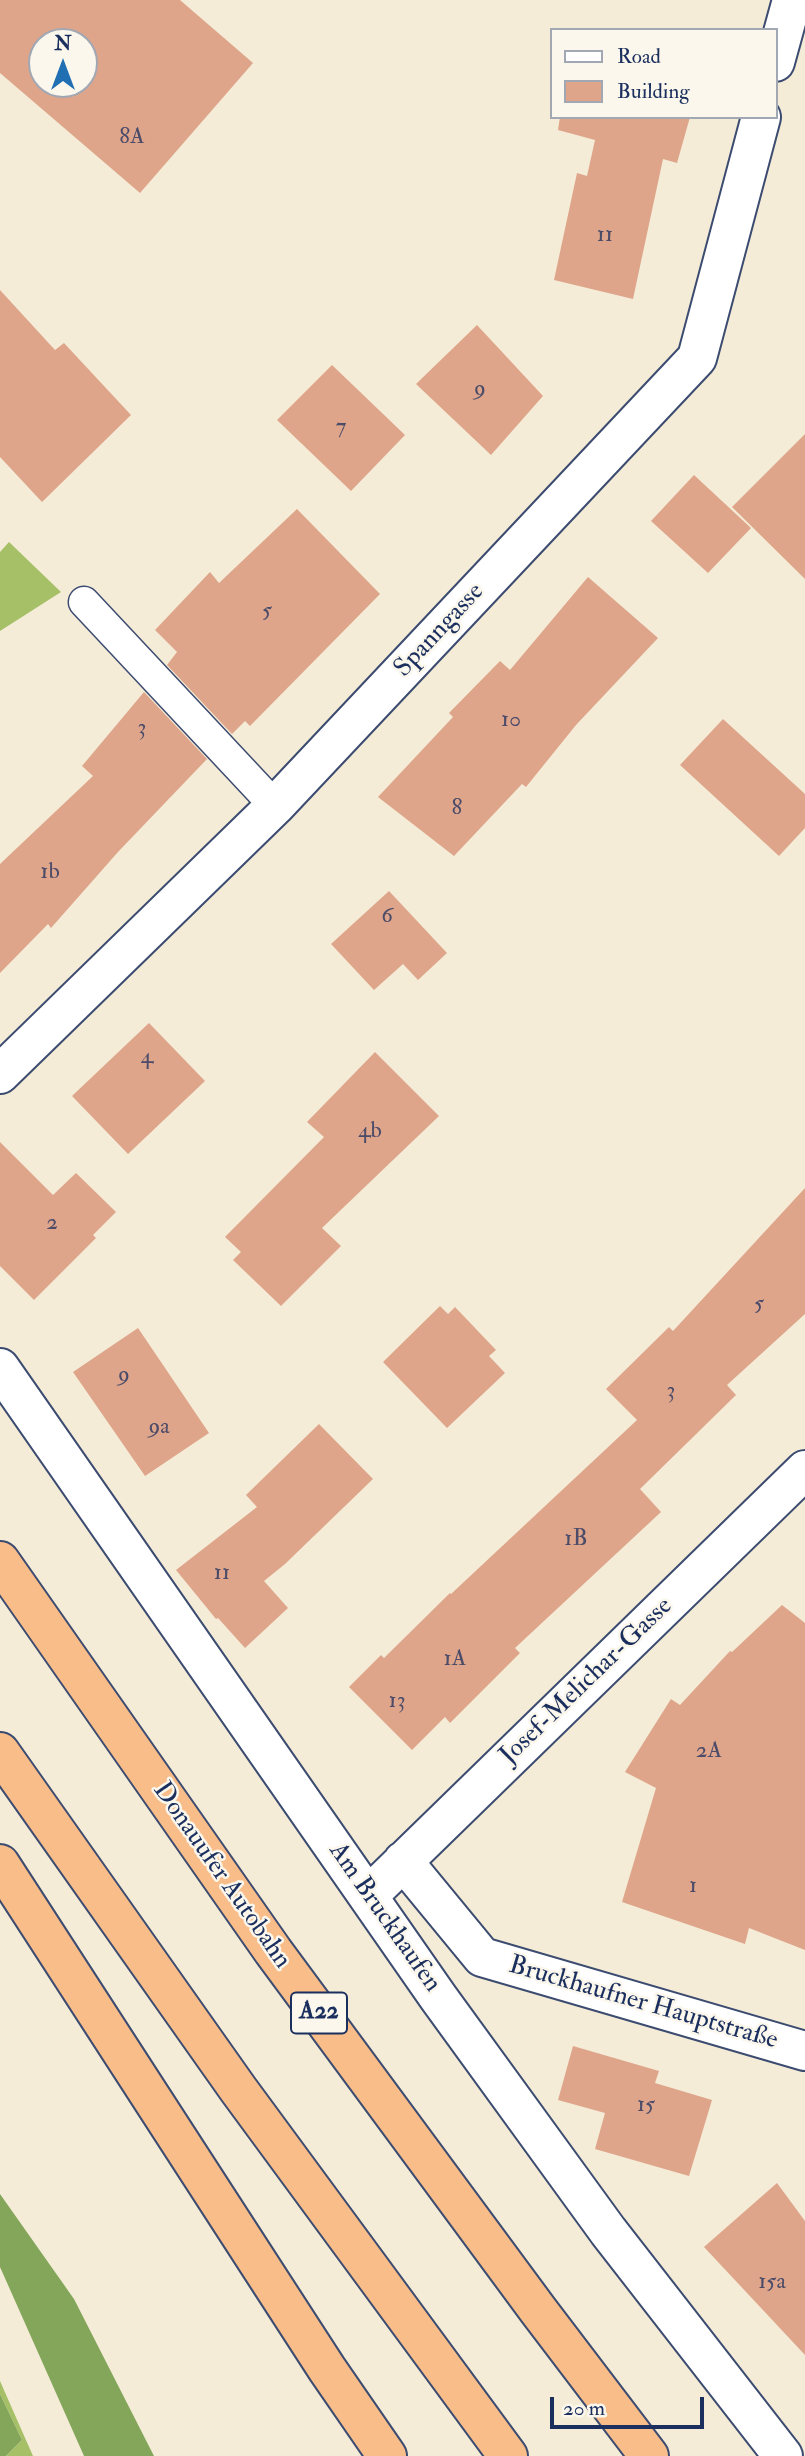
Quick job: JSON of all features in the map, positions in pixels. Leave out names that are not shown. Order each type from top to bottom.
[{"type":"highway","name":"Donauufer Autobahn","points":[[0,1561],[273,1951],[649,2456]]},
{"type":"highway","points":[[0,1752],[238,2089],[508,2456]]},
{"type":"highway","points":[[0,1864],[327,2369],[387,2456]]},
{"type":"street","points":[[777,55],[792,0]]},
{"type":"street","name":"Spanngasse","points":[[0,1074],[275,806],[697,358],[760,119]]},
{"type":"street","name":"Am Bruckhaufen","points":[[0,1368],[438,1997],[608,2231],[783,2456]]},
{"type":"street","name":"Josef-Melichar-Gasse","points":[[369,1895],[805,1470]]},
{"type":"street","name":"Bruckhaufner Hauptstraße","points":[[403,1861],[482,1957],[805,2051]]},
{"type":"street","name":"Bruckhaufner Hauptstraße","points":[[438,1997],[482,1957]]},
{"type":"lane","points":[[84,601],[275,806]]},
{"type":"green space","points":[[9,542],[61,592],[0,631],[0,552]]},
{"type":"green space","points":[[0,2194],[74,2299],[154,2456],[84,2456],[0,2267]]},
{"type":"green space","points":[[0,2381],[33,2456],[6,2456],[22,2440],[0,2394]]},
{"type":"green space","points":[[0,2394],[22,2440],[6,2456],[0,2456]]},
{"type":"building","points":[[0,0],[180,0],[253,63],[140,193],[29,98],[98,98],[98,28],[28,28],[28,97],[0,73]]},
{"type":"building","points":[[560,119],[689,119],[677,163],[663,159],[633,299],[554,280],[577,173],[587,176],[595,140],[558,130]]},
{"type":"building","points":[[0,290],[55,350],[64,343],[131,415],[42,502],[0,457]]},
{"type":"building","points":[[477,325],[543,396],[491,455],[416,384]]},
{"type":"building","points":[[332,365],[405,435],[351,491],[277,420]]},
{"type":"building","points":[[805,434],[805,579],[732,507]]},
{"type":"building","points":[[694,475],[751,528],[708,573],[651,521]]},
{"type":"building","points":[[297,509],[380,594],[250,726],[245,721],[232,734],[167,665],[177,652],[155,630],[210,572],[219,583]]},
{"type":"building","points":[[588,577],[658,638],[576,725],[526,787],[522,784],[454,856],[378,797],[453,717],[449,713],[500,661],[510,670]]},
{"type":"building","points":[[144,692],[207,759],[118,852],[51,928],[48,924],[0,973],[0,864],[93,776],[82,766]]},
{"type":"building","points":[[723,719],[805,794],[805,828],[779,856],[680,765]]},
{"type":"building","points":[[389,891],[447,953],[418,980],[403,964],[374,990],[331,944]]},
{"type":"building","points":[[149,1023],[205,1081],[128,1154],[72,1096]]},
{"type":"building","points":[[375,1052],[439,1116],[322,1228],[341,1246],[281,1306],[233,1260],[241,1252],[225,1237],[324,1137],[307,1122]]},
{"type":"building","points":[[0,1142],[53,1195],[76,1173],[116,1212],[93,1235],[96,1238],[34,1300],[0,1266]]},
{"type":"building","points":[[805,1188],[805,1314],[727,1385],[736,1395],[640,1489],[661,1512],[515,1648],[520,1653],[450,1723],[445,1717],[412,1750],[349,1687],[381,1655],[384,1658],[450,1593],[637,1420],[606,1389],[669,1327],[673,1331]]},
{"type":"building","points":[[440,1306],[448,1314],[455,1307],[496,1350],[489,1356],[505,1373],[447,1428],[383,1362]]},
{"type":"building","points":[[138,1328],[209,1433],[145,1476],[73,1372]]},
{"type":"building","points":[[319,1424],[373,1479],[264,1581],[288,1608],[245,1648],[218,1618],[216,1619],[176,1570],[257,1507],[246,1495]]},
{"type":"building","points":[[782,1605],[805,1623],[805,1950],[749,1928],[745,1944],[622,1902],[656,1788],[625,1772],[671,1699],[680,1705],[730,1651]]},
{"type":"building","points":[[573,2046],[659,2071],[655,2083],[712,2100],[689,2176],[595,2149],[605,2113],[558,2100]]},
{"type":"building","points":[[777,2183],[805,2221],[805,2355],[704,2247]]}]
